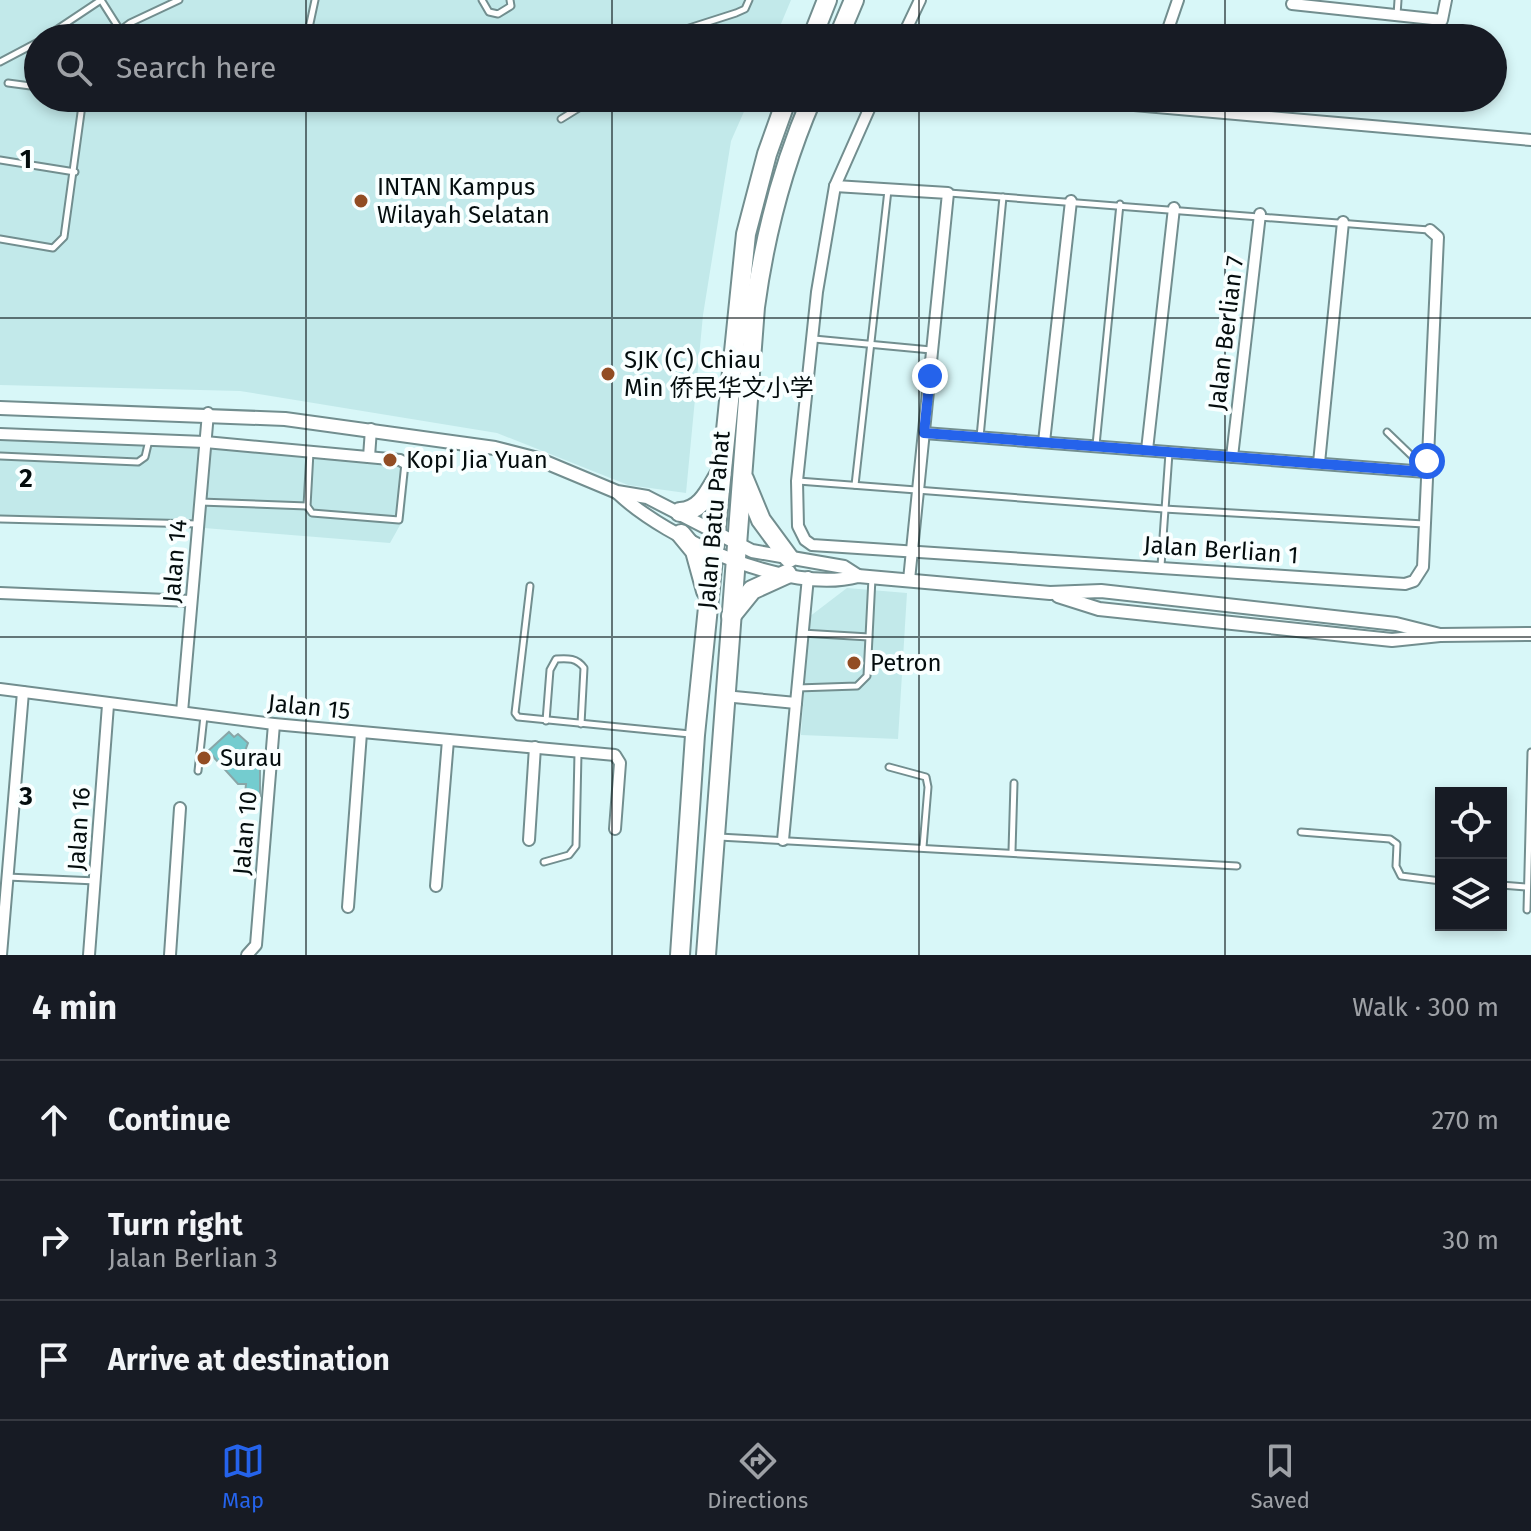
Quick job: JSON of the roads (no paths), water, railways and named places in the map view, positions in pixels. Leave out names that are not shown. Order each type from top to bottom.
[{"type":"highway","points":[[818,24],[827,0]]},
{"type":"highway","points":[[844,24],[854,0]]},
{"type":"highway","name":"Jalan Batu Pahat","points":[[680,955],[695,735],[746,234],[762,169],[782,112]]},
{"type":"highway","name":"Jalan Batu Pahat","points":[[706,955],[755,307],[765,237],[789,153],[806,112]]},
{"type":"highway","points":[[680,512],[691,511],[701,503],[722,470]]},
{"type":"highway","points":[[731,616],[752,590],[788,566],[761,520],[742,472]]},
{"type":"highway","points":[[681,534],[695,551],[710,610]]},
{"type":"street","points":[[909,24],[920,0]]},
{"type":"street","points":[[1170,24],[1178,0]]},
{"type":"street","points":[[1292,2],[1444,19],[1446,0]]},
{"type":"street","name":"Jalan Berlian 1","points":[[868,112],[835,186],[828,215],[812,339],[797,481],[798,526],[805,540],[812,545],[1405,584],[1414,581],[1423,567],[1438,237],[1430,230]]},
{"type":"street","points":[[1244,112],[1531,140]]},
{"type":"street","points":[[835,186],[948,193],[909,580]]},
{"type":"street","points":[[1044,442],[1071,201]]},
{"type":"street","points":[[1147,450],[1174,208]]},
{"type":"street","name":"Jalan Berlian 7","points":[[1232,457],[1260,214]]},
{"type":"street","points":[[1319,463],[1343,222]]},
{"type":"street","points":[[0,408],[208,413],[371,429],[495,448],[538,459],[617,492],[647,497],[680,512],[716,532],[750,569],[844,567],[858,576]]},
{"type":"street","name":"Jalan 14","points":[[182,712],[208,413]]},
{"type":"street","points":[[369,457],[371,429]]},
{"type":"street","points":[[924,433],[1319,463],[1427,466]]},
{"type":"street","points":[[0,434],[205,442],[405,463]]},
{"type":"street","points":[[617,492],[637,511],[714,551],[736,552]]},
{"type":"street","points":[[788,566],[808,577],[840,580],[858,576],[1050,593],[1101,591],[1396,624],[1440,635],[1531,634]]},
{"type":"street","points":[[783,840],[808,577]]},
{"type":"street","points":[[0,593],[191,601]]},
{"type":"street","name":"Jalan 15","points":[[0,689],[274,724],[615,755],[620,763],[615,829]]},
{"type":"street","points":[[1,955],[4,869],[23,692]]},
{"type":"street","points":[[724,696],[796,703]]},
{"type":"street","name":"Jalan 16","points":[[89,955],[108,705]]},
{"type":"street","name":"Jalan 10","points":[[247,955],[256,945],[274,724]]},
{"type":"street","points":[[348,907],[361,733]]},
{"type":"street","points":[[436,886],[448,740]]},
{"type":"street","points":[[529,840],[535,747]]},
{"type":"street","points":[[0,780],[14,782]]},
{"type":"street","points":[[170,955],[180,808]]},
{"type":"lane","points":[[65,24],[101,0],[116,24]]},
{"type":"lane","points":[[132,24],[179,0]]},
{"type":"lane","points":[[310,24],[315,0]]},
{"type":"lane","points":[[482,0],[489,12],[498,14],[511,6],[510,0]]},
{"type":"lane","points":[[702,24],[745,9],[749,0]]},
{"type":"lane","points":[[1397,16],[1398,0]]},
{"type":"lane","points":[[0,62],[24,49]]},
{"type":"lane","points":[[8,83],[24,85]]},
{"type":"lane","points":[[0,239],[53,248],[64,237],[81,112]]},
{"type":"lane","points":[[561,119],[572,112]]},
{"type":"lane","points":[[0,160],[75,172]]},
{"type":"lane","points":[[855,485],[888,189]]},
{"type":"lane","points":[[948,193],[1260,214],[1430,230]]},
{"type":"lane","points":[[980,437],[1003,197]]},
{"type":"lane","points":[[1096,446],[1120,204]]},
{"type":"lane","points":[[812,339],[932,350]]},
{"type":"lane","points":[[1387,432],[1427,466]]},
{"type":"lane","points":[[0,456],[138,462],[145,457],[150,439]]},
{"type":"lane","points":[[310,451],[307,506],[312,513],[399,520],[405,463]]},
{"type":"lane","points":[[1160,567],[1169,452]]},
{"type":"lane","points":[[797,481],[1164,509],[1424,524]]},
{"type":"lane","points":[[200,502],[307,506]]},
{"type":"lane","points":[[0,519],[198,524]]},
{"type":"lane","points":[[797,688],[857,686],[863,683],[872,577]]},
{"type":"lane","points":[[530,586],[515,713],[525,719],[695,735]]},
{"type":"lane","points":[[802,633],[869,637]]},
{"type":"lane","points":[[546,721],[550,670],[556,659],[567,658],[579,661],[584,668],[581,724]]},
{"type":"lane","points":[[198,771],[204,715]]},
{"type":"lane","points":[[544,862],[569,855],[576,846],[578,751]]},
{"type":"lane","points":[[1527,910],[1531,752]]},
{"type":"lane","points":[[889,767],[926,777],[928,787],[923,847]]},
{"type":"lane","points":[[1012,851],[1014,783]]},
{"type":"lane","points":[[1301,832],[1390,839],[1397,844],[1396,866],[1401,876],[1435,880]]},
{"type":"lane","points":[[714,836],[1237,866]]},
{"type":"lane","points":[[4,869],[96,881]]},
{"type":"lane","points":[[1507,885],[1526,887]]},
{"type":"place","name":"INTAN Kampus Wilayah Selatan","points":[[361,201]]},
{"type":"place","name":"SJK (C) Chiau Min 侨民华文小学","points":[[608,374]]},
{"type":"place","name":"Kopi Jia Yuan","points":[[390,460]]},
{"type":"place","name":"Petron","points":[[854,663]]},
{"type":"place","name":"Surau","points":[[204,758]]}]
